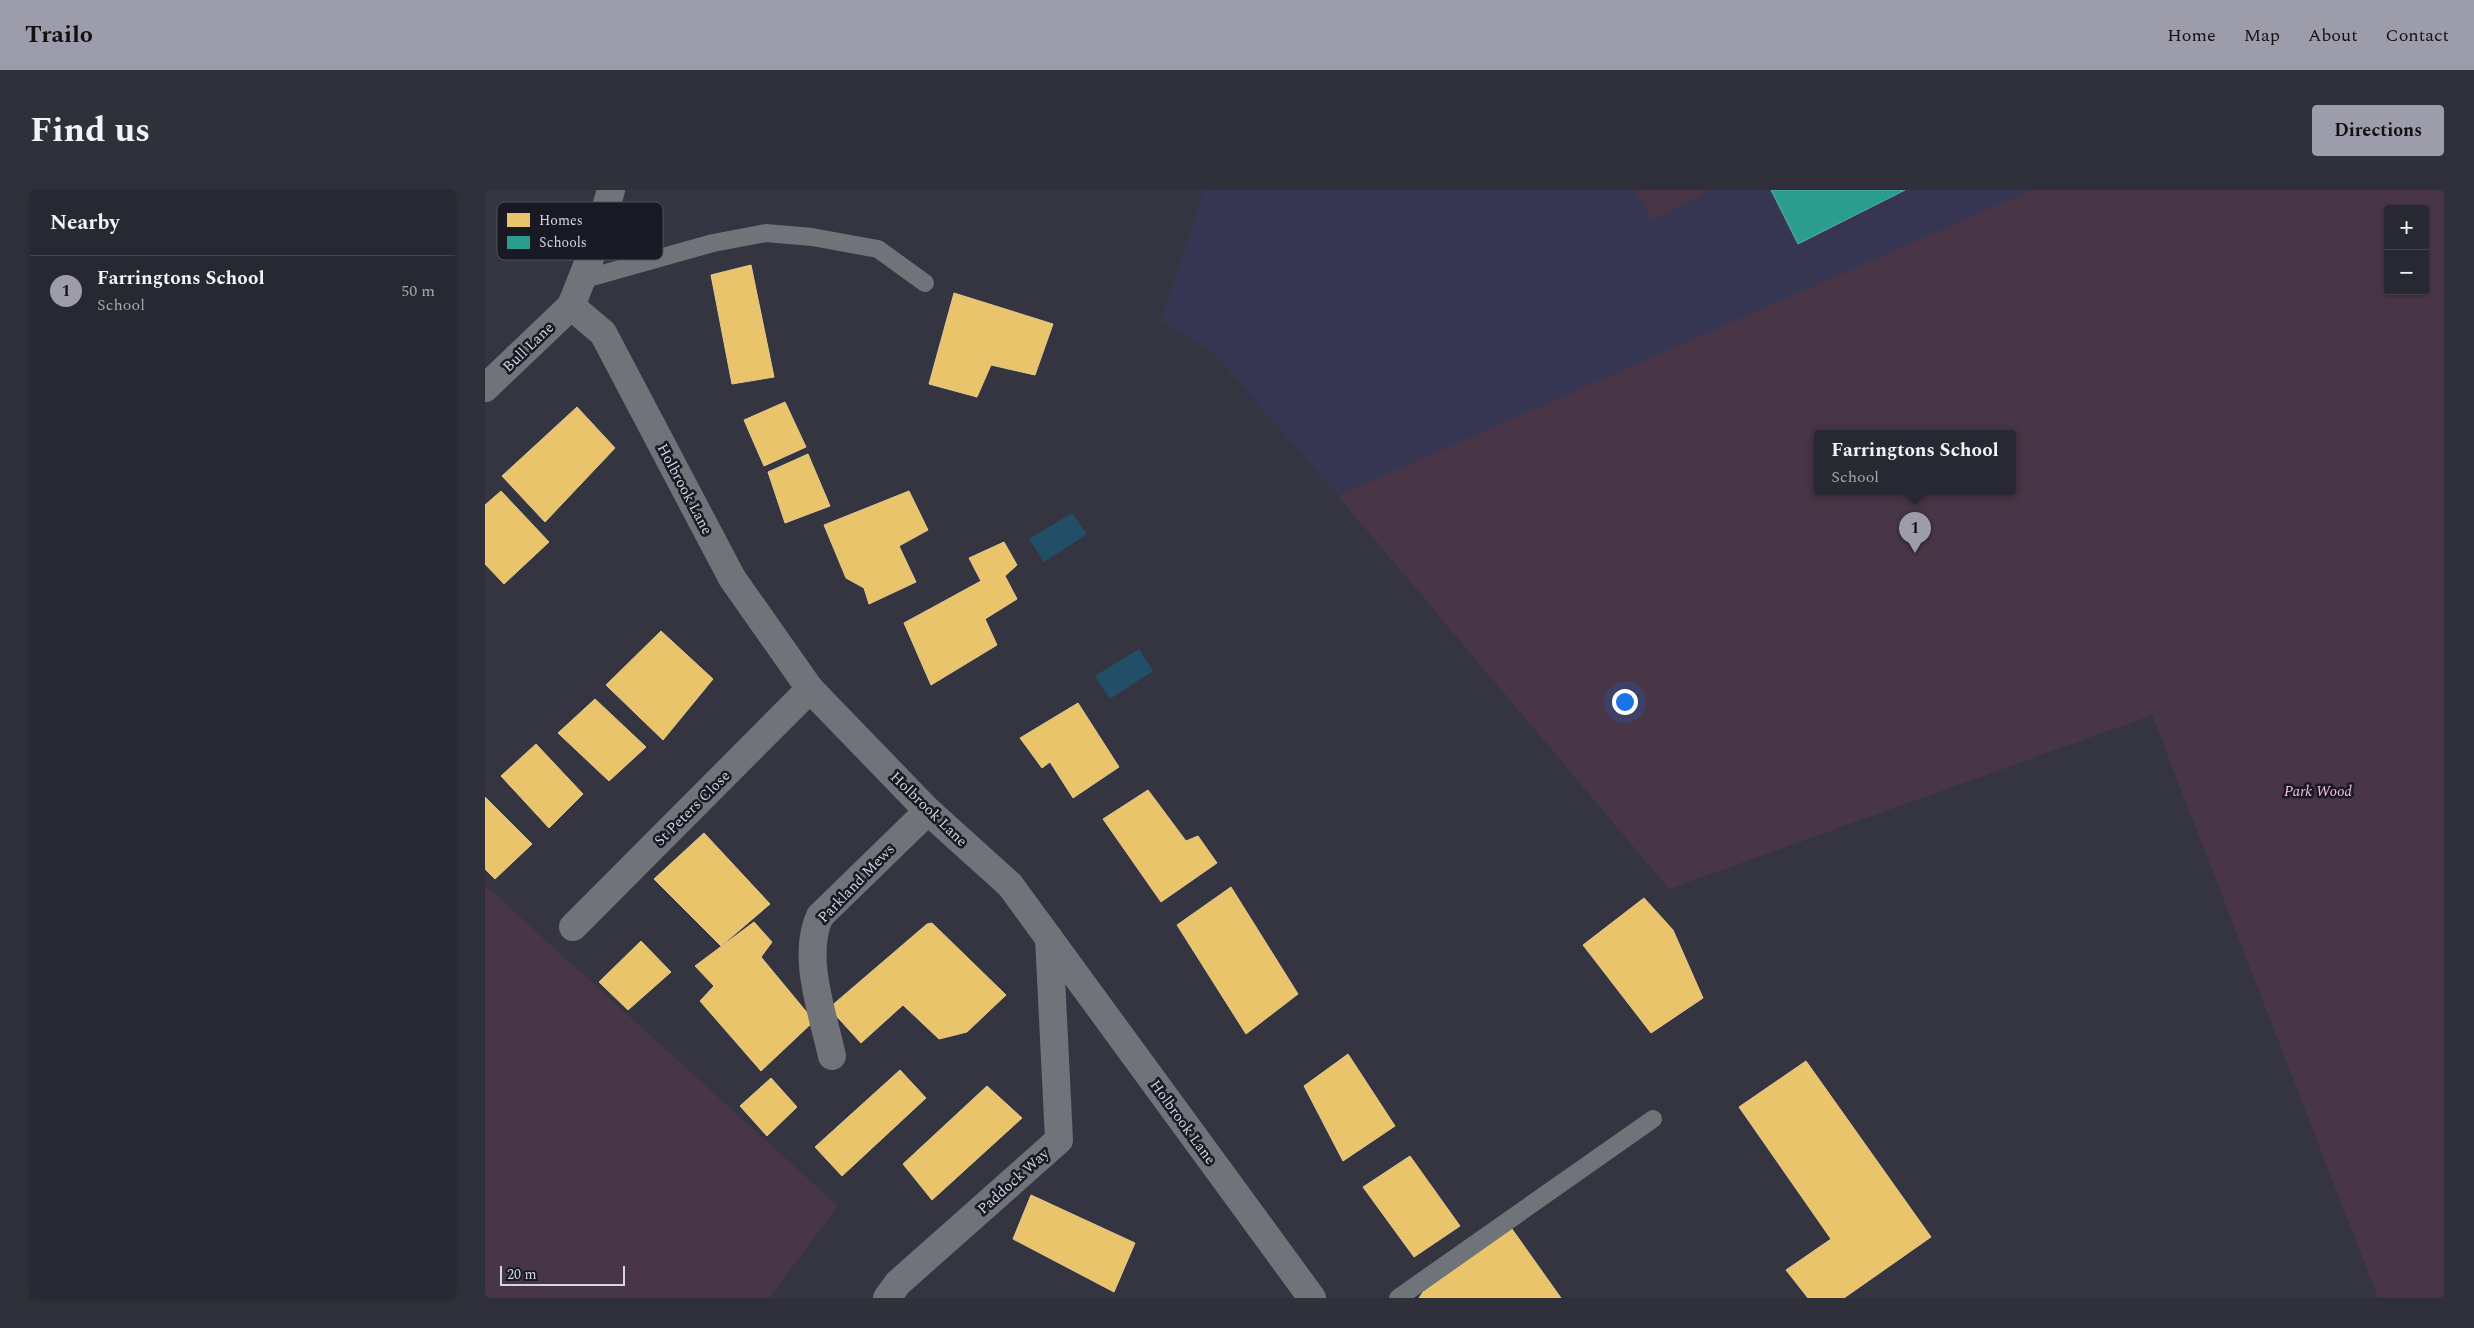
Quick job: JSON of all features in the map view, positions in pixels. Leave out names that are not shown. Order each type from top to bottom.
[{"type":"street","points":[[607,202],[611,190]]},
{"type":"street","points":[[571,306],[588,260]]},
{"type":"street","name":"Bull Lane","points":[[485,388],[571,306]]},
{"type":"street","name":"Holbrook Lane","points":[[571,306],[603,333],[732,578],[810,689],[928,810],[1010,885],[1312,1298]]},
{"type":"street","name":"St Peters Close","points":[[573,927],[810,689]]},
{"type":"street","name":"Parkland Mews","points":[[832,1056],[811,953],[814,928],[820,916],[928,810]]},
{"type":"street","name":"Paddock Way","points":[[887,1298],[898,1283],[1059,1140],[1049,938]]},
{"type":"lane","points":[[663,257],[713,243],[766,233],[812,237],[878,249],[925,283]]},
{"type":"lane","points":[[581,280],[652,260]]},
{"type":"lane","points":[[1398,1298],[1653,1119]]},
{"type":"shaded area","points":[[1204,190],[2444,190],[2444,611],[1669,889],[1338,496],[1212,351],[1161,321]]},
{"type":"green space","points":[[1635,190],[1711,190],[1652,221]]},
{"type":"green space","name":"Park Wood","points":[[2032,190],[2444,190],[2444,1298],[2378,1298],[2152,715],[1669,889],[1338,496]]},
{"type":"green space","points":[[485,885],[838,1206],[769,1298],[485,1298]]},
{"type":"water","points":[[1072,513],[1087,534],[1044,562],[1029,539]]},
{"type":"water","points":[[1139,649],[1153,671],[1110,699],[1095,676]]},
{"type":"building: Homes","points":[[751,265],[774,377],[732,384],[711,275]]},
{"type":"building: Homes","points":[[954,293],[1053,324],[1035,375],[991,365],[977,397],[929,384]]},
{"type":"building: Homes","points":[[785,402],[806,447],[764,466],[744,420]]},
{"type":"building: Homes","points":[[577,407],[615,448],[545,522],[502,476]]},
{"type":"building: Homes","points":[[808,454],[830,506],[785,523],[768,472]]},
{"type":"building: Homes","points":[[501,491],[549,542],[504,584],[485,564],[485,505]]},
{"type":"building: Homes","points":[[909,491],[928,530],[899,546],[916,582],[869,604],[864,588],[846,578],[824,525]]},
{"type":"building: Homes","points":[[1004,542],[1017,565],[1005,576],[1017,599],[985,619],[997,645],[931,685],[904,623],[981,581],[969,558]]},
{"type":"building: Homes","points":[[661,631],[713,679],[663,740],[606,685]]},
{"type":"building: Homes","points":[[595,699],[646,747],[609,781],[558,733]]},
{"type":"building: Homes","points":[[1078,703],[1119,767],[1073,798],[1050,762],[1042,768],[1020,738]]},
{"type":"building: Homes","points":[[536,744],[583,794],[549,828],[501,776]]},
{"type":"building: Homes","points":[[1148,790],[1186,841],[1198,836],[1217,863],[1161,902],[1103,819]]},
{"type":"building: Homes","points":[[485,797],[532,844],[495,879],[485,869]]},
{"type":"building: Homes","points":[[704,833],[770,904],[721,946],[654,879]]},
{"type":"building: Homes","points":[[1231,887],[1298,994],[1246,1034],[1177,925]]},
{"type":"building: Homes","points":[[1644,898],[1673,930],[1703,998],[1651,1033],[1583,945]]},
{"type":"building: Homes","points":[[754,922],[772,942],[761,957],[814,1021],[761,1071],[700,1001],[714,986],[695,966]]},
{"type":"building: Homes","points":[[932,923],[1006,995],[967,1032],[939,1039],[903,1005],[861,1043],[829,1008],[927,924]]},
{"type":"building: Homes","points":[[641,941],[671,972],[628,1010],[599,982]]},
{"type":"building: Homes","points":[[1348,1054],[1395,1126],[1343,1161],[1304,1086]]},
{"type":"building: Homes","points":[[1806,1061],[1931,1237],[1844,1298],[1808,1298],[1786,1270],[1831,1239],[1739,1107]]},
{"type":"building: Homes","points":[[900,1070],[926,1098],[842,1176],[815,1147]]},
{"type":"building: Homes","points":[[771,1078],[797,1107],[767,1136],[740,1106]]},
{"type":"building: Homes","points":[[987,1086],[1022,1118],[932,1200],[903,1164]]},
{"type":"building: Homes","points":[[1410,1156],[1460,1226],[1414,1257],[1363,1187]]},
{"type":"building: Homes","points":[[1031,1195],[1135,1243],[1114,1292],[1013,1239]]},
{"type":"building: Homes","points":[[1512,1229],[1561,1298],[1419,1298],[1423,1292]]},
{"type":"building: Schools","points":[[1771,190],[1905,190],[1798,244]]},
{"type":"place","name":"Farringtons School","points":[[1915,553]]}]
